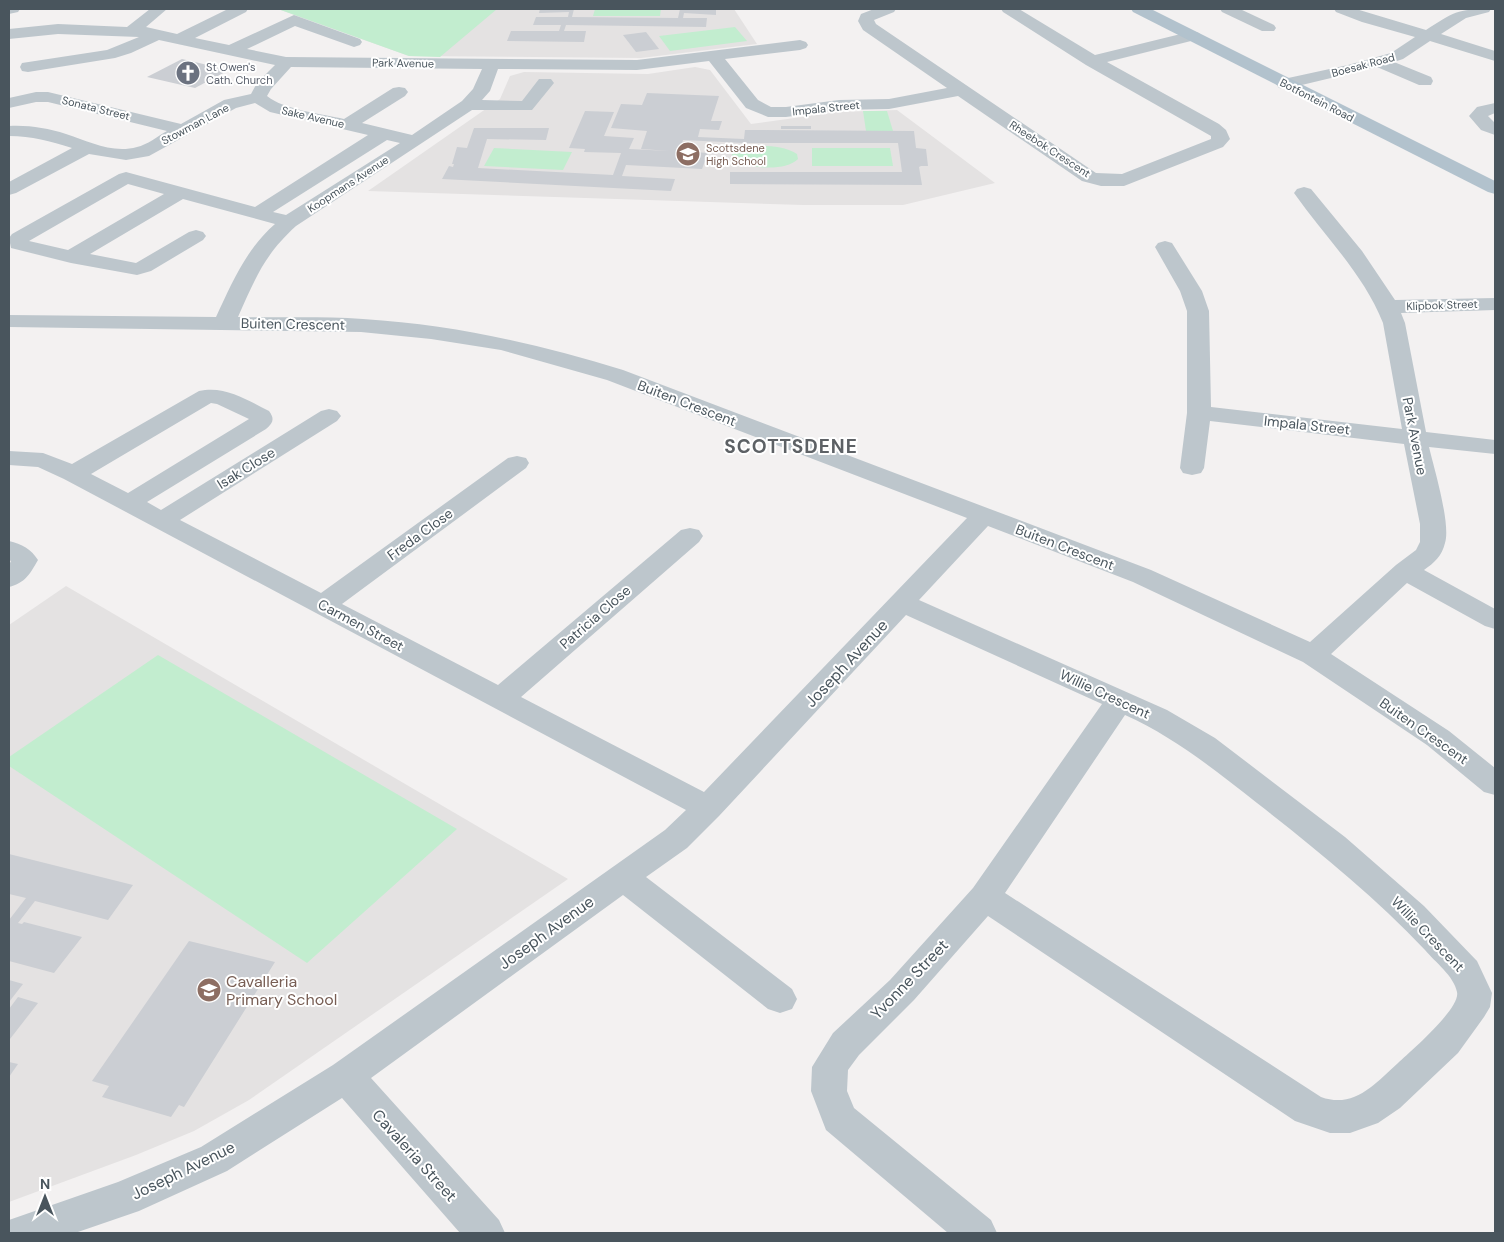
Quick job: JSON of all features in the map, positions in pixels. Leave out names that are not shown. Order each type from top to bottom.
[{"type":"main road","name":"Botfontein Road","points":[[1139,9],[1495,188]]},
{"type":"street","points":[[131,31],[158,9]]},
{"type":"street","points":[[179,39],[240,9]]},
{"type":"street","name":"Rheebok Crescent","points":[[888,9],[867,17],[866,21],[869,27],[1081,172],[1101,180],[1119,180],[1137,176],[1218,143],[1221,139],[1220,134],[1214,128],[1092,61],[1008,9]]},
{"type":"street","points":[[1228,9],[1268,28]]},
{"type":"street","points":[[1342,9],[1368,20],[1430,36],[1495,56]]},
{"type":"street","points":[[1444,9],[1460,15]]},
{"type":"street","name":"Boesak Road","points":[[1285,84],[1397,56],[1460,15],[1484,9]]},
{"type":"street","points":[[273,12],[354,42]]},
{"type":"street","points":[[230,51],[294,20]]},
{"type":"street","name":"Park Avenue","points":[[9,34],[58,29],[131,31],[157,34],[286,62],[485,62],[637,65],[800,45]]},
{"type":"street","points":[[28,67],[109,55],[125,50],[157,34]]},
{"type":"street","points":[[1092,61],[1193,36]]},
{"type":"street","name":"Impala Street","points":[[714,57],[752,104],[768,112],[786,112],[839,105],[889,104],[961,90]]},
{"type":"street","points":[[258,97],[273,75],[286,62]]},
{"type":"street","name":"Koopmans Avenue","points":[[224,323],[254,260],[273,236],[289,222],[468,105],[481,91],[485,62]]},
{"type":"street","points":[[1379,62],[1425,81]]},
{"type":"street","points":[[347,124],[398,92]]},
{"type":"street","points":[[468,105],[526,106],[539,94]]},
{"type":"street","name":"Sonata Street","points":[[9,103],[36,97],[48,97],[184,130]]},
{"type":"street","name":"Sake Avenue","points":[[258,97],[276,108],[415,141]]},
{"type":"street","name":"Stowman Lane","points":[[88,147],[106,152],[135,154],[144,152],[230,104],[258,97]]},
{"type":"street","points":[[1495,108],[1483,111],[1478,116],[1487,126],[1495,130]]},
{"type":"street","points":[[9,131],[28,130],[88,147]]},
{"type":"street","points":[[258,213],[383,134]]},
{"type":"street","points":[[9,189],[88,147]]},
{"type":"street","points":[[196,236],[144,267],[137,269],[71,257],[18,244],[18,240],[123,178],[182,192],[289,222]]},
{"type":"street","points":[[39,250],[147,183]]},
{"type":"street","points":[[71,257],[182,192]]},
{"type":"street","name":"Park Avenue","points":[[1304,193],[1375,284],[1389,307],[1394,323],[1433,524],[1433,542],[1427,555],[1405,572],[1312,655]]},
{"type":"street","points":[[1165,247],[1191,291],[1198,311],[1199,413],[1192,468]]},
{"type":"street","name":"Klipbok Street","points":[[1389,307],[1495,304]]},
{"type":"street","name":"Buiten Crescent","points":[[9,321],[352,325],[406,329],[503,344],[561,358],[615,375],[1142,576],[1312,655],[1438,738],[1495,784]]},
{"type":"street","points":[[73,474],[208,396],[222,396],[261,416],[261,421],[258,424],[128,503]]},
{"type":"street","name":"Impala Street","points":[[1199,413],[1495,446]]},
{"type":"street","name":"Isak Close","points":[[162,520],[330,416]]},
{"type":"street","name":"Carmen Street","points":[[9,458],[43,460],[73,474],[708,808]]},
{"type":"street","name":"Freda Close","points":[[322,605],[517,463]]},
{"type":"street","name":"Joseph Avenue","points":[[23,1233],[125,1198],[214,1159],[346,1076],[676,838],[708,808],[984,515]]},
{"type":"street","name":"Patricia Close","points":[[500,699],[690,536]]},
{"type":"street","points":[[9,549],[25,560],[18,572],[9,579]]},
{"type":"street","points":[[1405,572],[1495,620]]},
{"type":"street","name":"Willie Crescent","points":[[903,603],[1157,717],[1204,746],[1334,846],[1412,915],[1466,972],[1474,993],[1472,1007],[1445,1042],[1387,1097],[1365,1111],[1350,1117],[1330,1117],[1308,1109],[985,897]]},
{"type":"street","name":"Yvonne Street","points":[[977,1233],[839,1118],[829,1091],[830,1067],[846,1044],[902,990],[985,897],[1120,700]]},
{"type":"street","points":[[623,877],[780,999]]},
{"type":"street","name":"Cavaleria Street","points":[[346,1076],[485,1233]]},
{"type":"shaded area","points":[[278,9],[734,9],[757,44],[641,58],[409,56]]},
{"type":"shaded area","name":"Scottsdene High School","points":[[695,67],[710,70],[751,124],[838,112],[897,110],[995,183],[903,205],[803,205],[368,191],[500,99],[510,76],[524,72],[648,74]]},
{"type":"shaded area","name":"Cavalleria Primary School","points":[[66,586],[568,879],[249,1100],[194,1131],[136,1155],[9,1202],[9,625]]},
{"type":"green space","points":[[278,9],[497,9],[440,57],[409,56]]},
{"type":"green space","points":[[595,9],[661,9],[660,16],[593,16]]},
{"type":"green space","points":[[735,27],[747,41],[670,51],[659,36]]},
{"type":"green space","points":[[863,111],[887,111],[893,131],[866,131]]},
{"type":"green space","points":[[772,146],[787,149],[797,154],[798,159],[784,166],[765,168],[746,165],[732,158],[732,153],[740,149]]},
{"type":"green space","points":[[494,148],[572,152],[563,170],[484,166]]},
{"type":"green space","points":[[812,148],[890,148],[893,166],[812,166]]},
{"type":"green space","points":[[158,655],[457,829],[307,963],[9,766],[9,757]]},
{"type":"building","points":[[540,9],[574,9],[572,17],[678,18],[680,9],[716,9],[716,15],[684,13],[683,18],[707,18],[706,27],[566,25],[564,31],[586,31],[584,42],[507,41],[511,31],[559,31],[561,25],[533,25],[536,17],[568,17],[569,12],[539,13]]},
{"type":"building","points":[[646,32],[659,49],[636,52],[623,35]]},
{"type":"building","name":"St Owen's Cath. Church","points":[[182,59],[229,70],[195,88],[147,77]]},
{"type":"building","points":[[647,93],[719,96],[711,121],[722,121],[719,130],[700,129],[698,137],[744,139],[745,130],[914,131],[916,148],[926,149],[928,166],[919,167],[922,185],[730,184],[730,172],[902,172],[898,143],[744,143],[683,140],[680,151],[708,153],[702,169],[626,165],[622,176],[675,179],[671,191],[442,179],[449,166],[453,167],[454,164],[452,164],[457,147],[467,148],[474,128],[549,128],[546,140],[487,139],[478,168],[613,175],[621,153],[584,152],[585,149],[569,148],[585,111],[614,112],[604,136],[634,138],[629,149],[670,151],[641,149],[647,131],[611,128],[621,104],[642,105]]},
{"type":"building","points":[[781,126],[811,126],[811,129],[781,129]]},
{"type":"building","points":[[9,854],[133,885],[108,920],[35,901],[18,923],[22,924],[24,922],[82,937],[54,973],[9,961],[9,920],[26,898],[9,894]]},
{"type":"building","points":[[189,941],[275,962],[184,1107],[179,1105],[171,1117],[102,1097],[109,1086],[92,1081]]},
{"type":"building","points":[[9,980],[23,984],[9,1002]]},
{"type":"building","points":[[18,997],[38,1003],[10,1039],[9,1009]]},
{"type":"building","points":[[9,1062],[18,1064],[9,1077]]},
{"type":"place","name":"St Owen's Cath. Church","points":[[188,73]]},
{"type":"place","name":"Scottsdene High School","points":[[688,154]]},
{"type":"place","name":"Cavalleria Primary School","points":[[209,990]]},
{"type":"district","name":"SCOTTSDENE","points":[[791,446]]}]
